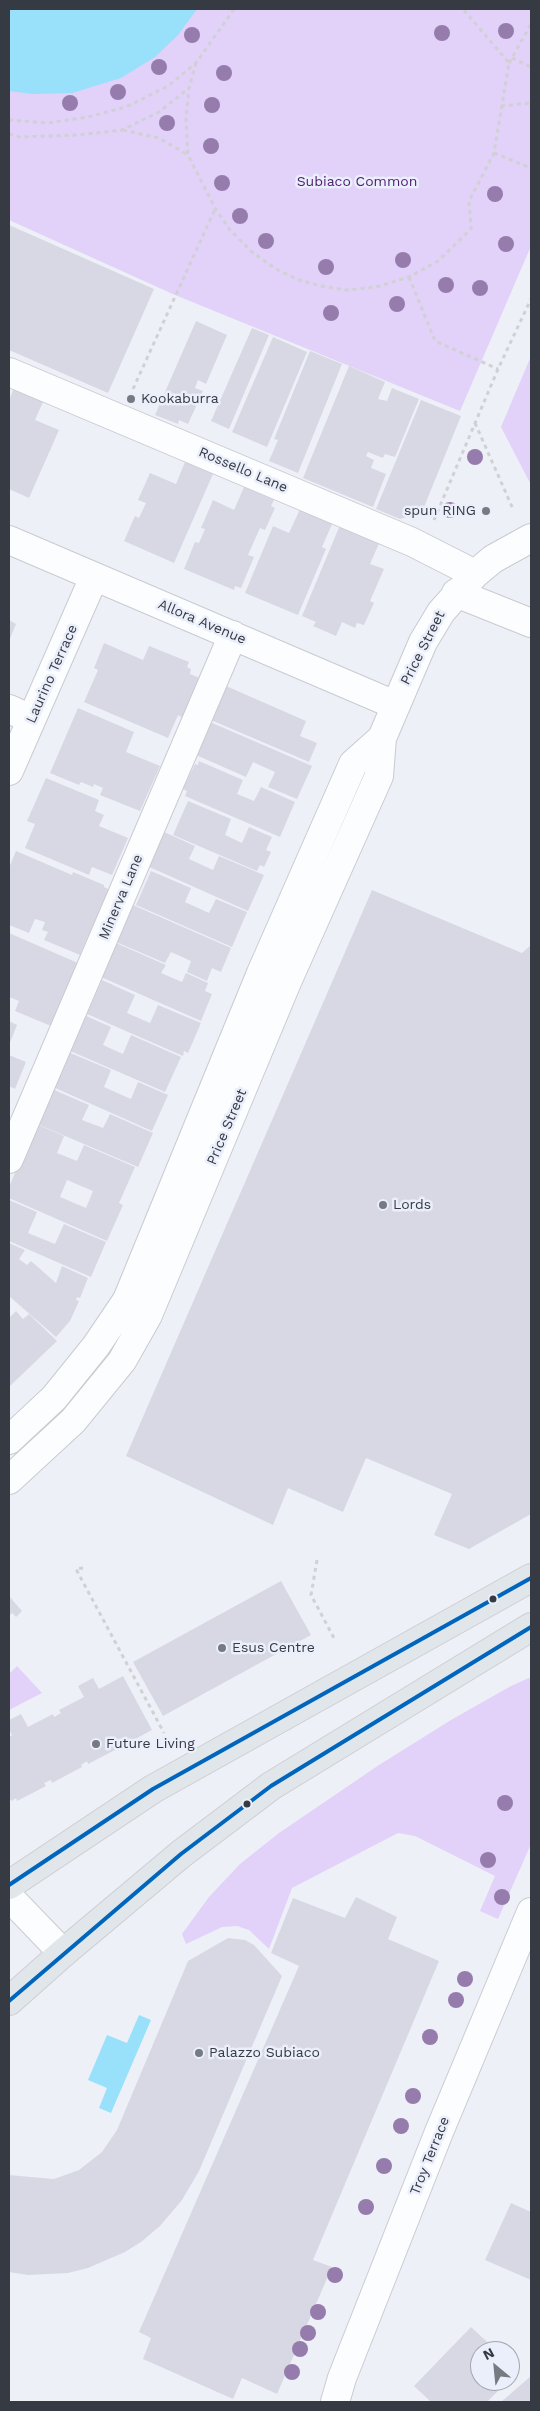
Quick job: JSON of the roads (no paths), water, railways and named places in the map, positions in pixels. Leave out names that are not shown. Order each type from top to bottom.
[{"type":"main road","points":[[9,1885],[153,1789],[531,1578]]},
{"type":"main road","points":[[12,1991],[62,1953],[181,1854],[270,1786],[531,1627]]},
{"type":"street","name":"Rossello Lane","points":[[9,372],[412,542],[475,574]]},
{"type":"street","name":"Price Street","points":[[9,1480],[72,1421],[122,1361],[148,1315],[287,982],[379,776],[382,738],[423,642],[441,612],[475,574],[493,559],[531,538]]},
{"type":"street","name":"Allora Avenue","points":[[9,540],[395,704]]},
{"type":"street","name":"Laurino Terrace","points":[[9,771],[20,714],[94,577]]},
{"type":"street","points":[[456,593],[531,623]]},
{"type":"street","name":"Minerva Lane","points":[[9,1159],[233,636]]},
{"type":"street","name":"Price Street","points":[[9,1440],[54,1398],[96,1346],[127,1300],[261,973],[353,764],[382,738]]},
{"type":"street","points":[[9,1897],[62,1953]]},
{"type":"street","name":"Troy Terrace","points":[[335,2402],[342,2378],[439,2132],[531,1912]]},
{"type":"water","points":[[9,9],[197,9],[178,35],[155,57],[121,78],[72,93],[33,94],[9,91]]},
{"type":"water","points":[[139,2015],[151,2020],[111,2113],[99,2108],[107,2088],[88,2080],[107,2035],[127,2043]]},
{"type":"place","name":"Kookaburra","points":[[131,399]]},
{"type":"place","name":"spun RING","points":[[486,511]]},
{"type":"place","name":"Lords","points":[[383,1205]]},
{"type":"place","name":"Esus Centre","points":[[222,1648]]},
{"type":"place","name":"Future Living","points":[[96,1744]]},
{"type":"place","name":"Palazzo Subiaco","points":[[199,2053]]},
{"type":"park label","name":"Subiaco Common","points":[[357,182]]}]
